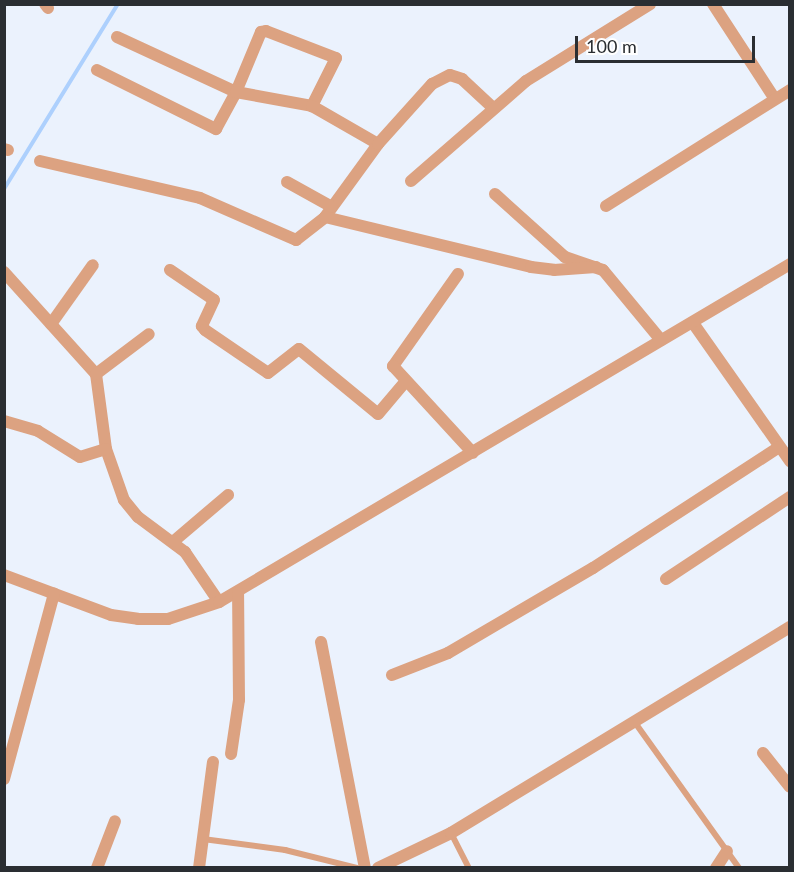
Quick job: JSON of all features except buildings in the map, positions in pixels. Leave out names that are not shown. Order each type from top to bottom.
[{"type":"street","points":[[411,181],[492,108],[526,81],[650,4]]},
{"type":"street","points":[[713,4],[775,99]]},
{"type":"street","points":[[97,70],[216,129],[236,92],[261,32],[266,31],[336,58],[312,106]]},
{"type":"street","points":[[117,37],[236,92],[312,106],[378,144]]},
{"type":"street","points":[[40,161],[200,198],[286,239],[305,236],[328,212],[378,144],[432,84],[450,75],[462,78],[492,108]]},
{"type":"street","points":[[606,206],[789,90]]},
{"type":"street","points":[[287,183],[328,212],[531,267],[554,270],[596,267]]},
{"type":"street","points":[[495,194],[566,257],[596,267],[661,340]]},
{"type":"street","points":[[4,575],[111,615],[150,620],[168,619],[219,602],[238,593],[789,264]]},
{"type":"street","points":[[51,324],[93,265]]},
{"type":"street","points":[[170,270],[214,300],[202,326],[205,330],[268,373],[299,349],[378,414],[406,381]]},
{"type":"street","points":[[4,272],[96,374],[106,449],[124,500],[138,517],[174,541],[219,602]]},
{"type":"street","points":[[458,274],[393,361],[406,381],[473,453]]},
{"type":"street","points":[[693,323],[789,458]]},
{"type":"street","points":[[96,374],[115,355],[149,334]]},
{"type":"street","points":[[4,421],[38,431],[80,457],[106,449]]},
{"type":"street","points":[[392,675],[448,653],[593,568],[779,447]]},
{"type":"street","points":[[174,541],[228,495]]},
{"type":"street","points":[[666,579],[789,497]]},
{"type":"street","points":[[231,754],[238,700],[238,593]]},
{"type":"street","points":[[4,779],[54,594]]},
{"type":"street","points":[[378,867],[451,833],[636,724],[789,627]]},
{"type":"street","points":[[321,642],[365,867]]},
{"type":"street","points":[[763,753],[789,787]]},
{"type":"street","points":[[199,867],[213,762]]},
{"type":"street","points":[[97,867],[114,821]]},
{"type":"street","points":[[716,867],[727,851]]},
{"type":"lane","points":[[636,724],[739,867]]},
{"type":"lane","points":[[451,833],[469,867]]},
{"type":"lane","points":[[203,839],[285,850],[357,867]]},
{"type":"waterway","points":[[4,189],[118,4]]}]
